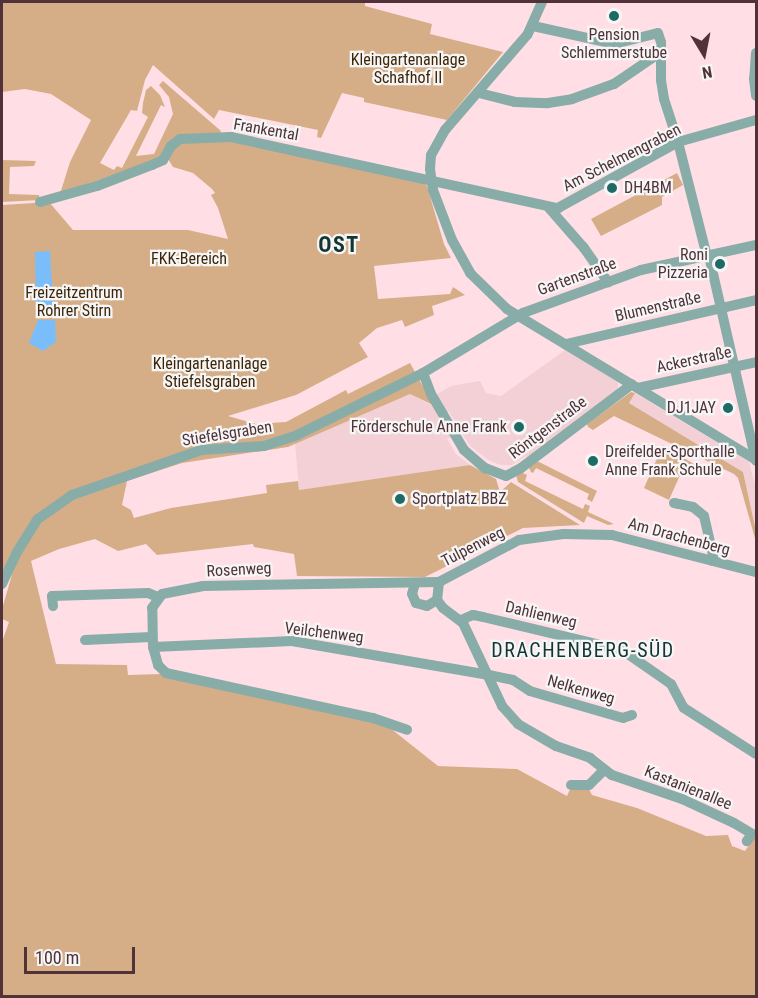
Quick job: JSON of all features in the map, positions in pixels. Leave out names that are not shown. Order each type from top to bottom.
[{"type":"street","points":[[542,2],[533,26],[436,145],[431,155],[431,179],[440,213],[470,273],[498,302],[756,461]]},
{"type":"street","points":[[533,26],[614,44],[658,33],[664,99],[678,142],[708,256],[756,461]]},
{"type":"street","points":[[479,93],[524,103],[572,99],[614,84],[661,52]]},
{"type":"street","points":[[756,53],[754,75],[756,96]]},
{"type":"street","name":"Am Schelmengraben","points":[[431,179],[549,208],[558,208],[678,142],[756,120]]},
{"type":"street","name":"Frankental","points":[[40,202],[97,186],[152,165],[163,160],[171,146],[180,139],[231,137],[431,179]]},
{"type":"street","points":[[549,208],[584,248],[608,282]]},
{"type":"street","name":"Gartenstraße","points":[[423,373],[519,315],[654,266],[756,245]]},
{"type":"street","name":"Blumenstraße","points":[[566,344],[756,300]]},
{"type":"street","name":"Ackerstraße","points":[[635,386],[756,362]]},
{"type":"street","name":"Röntgenstraße","points":[[423,373],[431,394],[464,450],[485,468],[506,476],[521,468],[635,386]]},
{"type":"street","name":"Stiefelsgraben","points":[[2,584],[32,527],[44,514],[72,495],[201,450],[264,446],[322,423],[423,373]]},
{"type":"street","points":[[674,503],[693,507],[704,516],[713,555],[712,561]]},
{"type":"street","name":"Am Drachenberg","points":[[593,533],[612,535],[756,572]]},
{"type":"street","name":"Tulpenweg","points":[[439,582],[519,540],[593,533]]},
{"type":"street","points":[[415,583],[412,594],[416,603],[427,606],[437,600],[439,582]]},
{"type":"street","name":"Rosenweg","points":[[53,606],[52,596],[147,593],[158,597],[166,592],[216,585],[439,582]]},
{"type":"street","points":[[158,597],[152,608],[152,642],[158,665],[166,673],[373,718],[407,730]]},
{"type":"street","name":"Kastanienallee","points":[[437,600],[443,608],[460,620],[506,712],[518,724],[556,746],[590,758],[604,770],[682,799],[734,823],[752,834],[747,841]]},
{"type":"street","name":"Dahlienweg","points":[[460,620],[473,615],[622,650],[671,684],[684,708],[756,754]]},
{"type":"street","name":"Veilchenweg","points":[[86,640],[292,641],[489,675]]},
{"type":"street","name":"Nelkenweg","points":[[489,675],[513,680],[530,691],[623,718],[632,715]]},
{"type":"street","points":[[571,785],[589,785],[604,770]]},
{"type":"shaded area","points":[[565,350],[618,382],[618,389],[529,459],[526,456],[512,465],[501,465],[490,461],[470,446],[449,412],[445,413],[437,394],[451,386],[480,381],[486,393],[501,396]]},
{"type":"shaded area","points":[[635,393],[749,462],[756,488],[756,531],[743,472],[629,403]]},
{"type":"shaded area","points":[[410,394],[433,406],[453,436],[447,439],[456,454],[470,465],[299,490],[295,443]]},
{"type":"green space","name":"Kleingartenanlage Schafhof II","points":[[2,2],[365,2],[365,6],[432,24],[430,34],[503,52],[447,120],[364,102],[364,98],[342,93],[321,138],[317,137],[318,130],[219,110],[214,119],[153,65],[145,80],[137,111],[131,110],[100,163],[114,170],[117,166],[122,168],[148,117],[142,113],[146,90],[151,86],[160,95],[165,107],[161,105],[136,156],[154,154],[173,114],[169,97],[159,85],[163,81],[221,131],[219,137],[179,136],[160,158],[60,194],[70,162],[91,120],[51,94],[25,89],[2,92]]},
{"type":"green space","points":[[231,139],[422,182],[427,186],[444,244],[451,258],[374,266],[378,299],[450,294],[453,287],[465,295],[432,306],[434,315],[405,327],[402,320],[377,328],[359,343],[368,357],[296,395],[228,416],[256,424],[286,422],[346,390],[348,394],[410,363],[433,405],[410,394],[288,447],[182,463],[127,481],[122,505],[131,510],[134,518],[171,508],[267,493],[266,485],[298,481],[299,490],[470,465],[496,479],[500,492],[511,482],[580,525],[523,528],[425,577],[297,576],[294,554],[254,547],[253,544],[157,555],[146,544],[118,551],[95,539],[59,549],[31,561],[56,664],[127,665],[128,675],[161,674],[385,724],[438,766],[517,769],[567,796],[571,787],[588,787],[592,795],[637,808],[706,836],[728,835],[732,846],[745,851],[754,838],[756,840],[756,996],[2,996],[2,642],[9,622],[2,619],[2,609],[18,554],[2,577],[2,205],[49,202],[73,230],[188,230],[228,239],[218,208],[211,195],[215,193],[212,189],[193,173],[173,167],[168,159],[176,143]]},
{"type":"green space","points":[[2,160],[36,161],[34,166],[10,167],[9,194],[39,195],[40,200],[2,202]]},
{"type":"green space","points":[[677,173],[683,185],[662,197],[662,205],[601,236],[591,219]]},
{"type":"green space","points":[[631,392],[635,393],[629,403],[743,472],[756,531],[756,542],[738,478],[734,474],[614,416],[593,430],[588,427],[587,424]]},
{"type":"green space","points":[[663,445],[710,474],[691,464],[685,464],[669,500],[644,488]]},
{"type":"green space","points":[[537,461],[597,491],[592,502],[587,499],[589,494],[536,468],[533,473],[531,472],[528,466]]},
{"type":"green space","points":[[521,472],[527,475],[525,481],[583,509],[585,504],[590,506],[588,512],[614,524],[608,525],[587,516],[584,523],[518,482],[516,475]]},
{"type":"water","points":[[50,251],[53,306],[36,307],[35,252]]},
{"type":"water","points":[[38,320],[55,320],[56,342],[43,351],[29,343]]},
{"type":"place","name":"Pension Schlemmerstube","points":[[614,16]]},
{"type":"place","name":"DH4BM","points":[[612,188]]},
{"type":"place","name":"Roni Pizzeria","points":[[720,264]]},
{"type":"place","name":"DJ1JAY","points":[[728,408]]},
{"type":"place","name":"Förderschule Anne Frank","points":[[519,427]]},
{"type":"place","name":"Dreifelder-Sporthalle Anne Frank Schule","points":[[593,461]]},
{"type":"place","name":"Sportplatz BBZ","points":[[400,499]]},
{"type":"district","name":"OST","points":[[339,245]]},
{"type":"district","name":"DRACHENBERG-SÜD","points":[[583,650]]},
{"type":"park label","name":"FKK-Bereich","points":[[189,259]]},
{"type":"park label","name":"Freizeitzentrum Rohrer Stirn","points":[[74,302]]},
{"type":"park label","name":"Kleingartenanlage Stiefelsgraben","points":[[210,373]]}]
